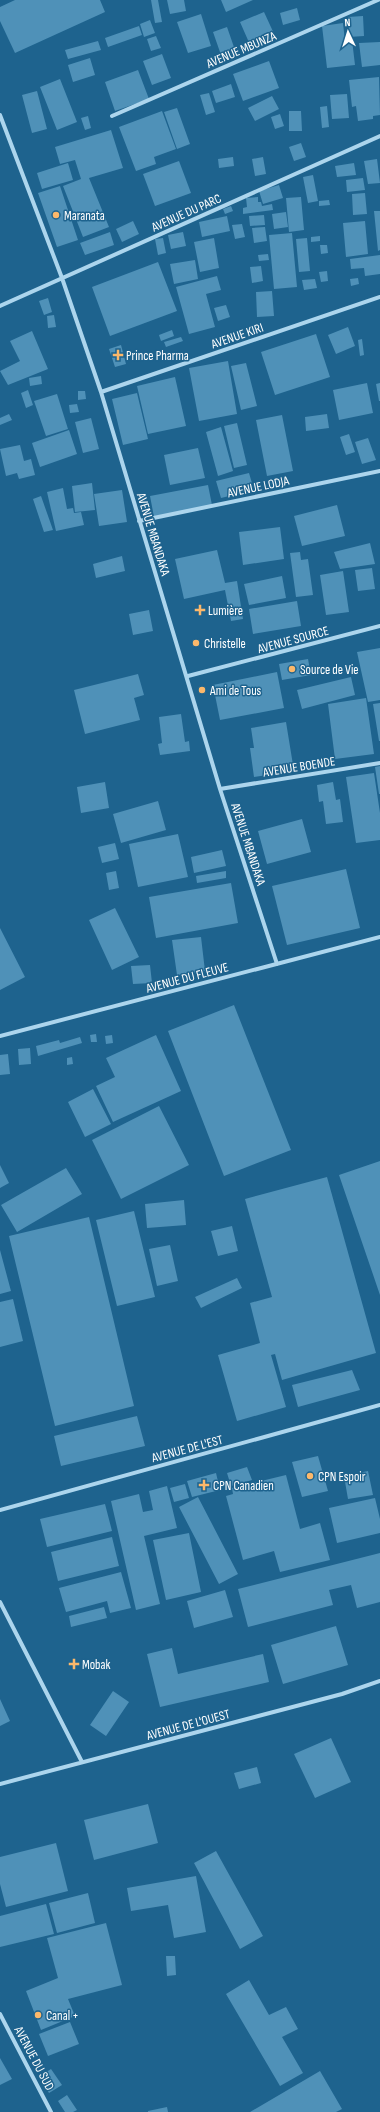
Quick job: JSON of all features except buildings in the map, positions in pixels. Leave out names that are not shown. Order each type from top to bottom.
[{"type":"street","name":"AVENUE MBUNZA","points":[[112,116],[378,0]]},
{"type":"street","name":"AVENUE MBANDAKA","points":[[0,115],[62,278],[101,392],[139,521],[188,676],[220,789],[277,964]]},
{"type":"street","name":"AVENUE DU PARC","points":[[0,306],[380,136]]},
{"type":"street","name":"AVENUE KIRI","points":[[101,392],[380,298]]},
{"type":"street","name":"AVENUE LODJA","points":[[139,521],[380,471]]},
{"type":"street","name":"AVENUE SOURCE","points":[[188,676],[380,626]]},
{"type":"street","name":"AVENUE BOENDE","points":[[220,789],[380,763]]},
{"type":"street","name":"AVENUE DU FLEUVE","points":[[0,1036],[380,937]]},
{"type":"street","name":"AVENUE DE L'EST","points":[[0,1510],[380,1405]]},
{"type":"street","points":[[0,1602],[82,1762]]},
{"type":"street","name":"AVENUE DE L'OUEST","points":[[0,1784],[335,1696],[380,1681]]},
{"type":"street","name":"AVENUE DU SUD","points":[[0,2014],[51,2112]]},
{"type":"place","name":"Maranata","points":[[56,215]]},
{"type":"place","name":"Prince Pharma","points":[[118,355]]},
{"type":"place","name":"Lumière","points":[[200,610]]},
{"type":"place","name":"Christelle","points":[[196,643]]},
{"type":"place","name":"Source de Vie","points":[[292,669]]},
{"type":"place","name":"Ami de Tous","points":[[202,690]]},
{"type":"place","name":"CPN Espoir","points":[[310,1476]]},
{"type":"place","name":"CPN Canadien","points":[[204,1485]]},
{"type":"place","name":"Mobak","points":[[74,1664]]},
{"type":"place","name":"Canal +","points":[[38,2015]]}]
